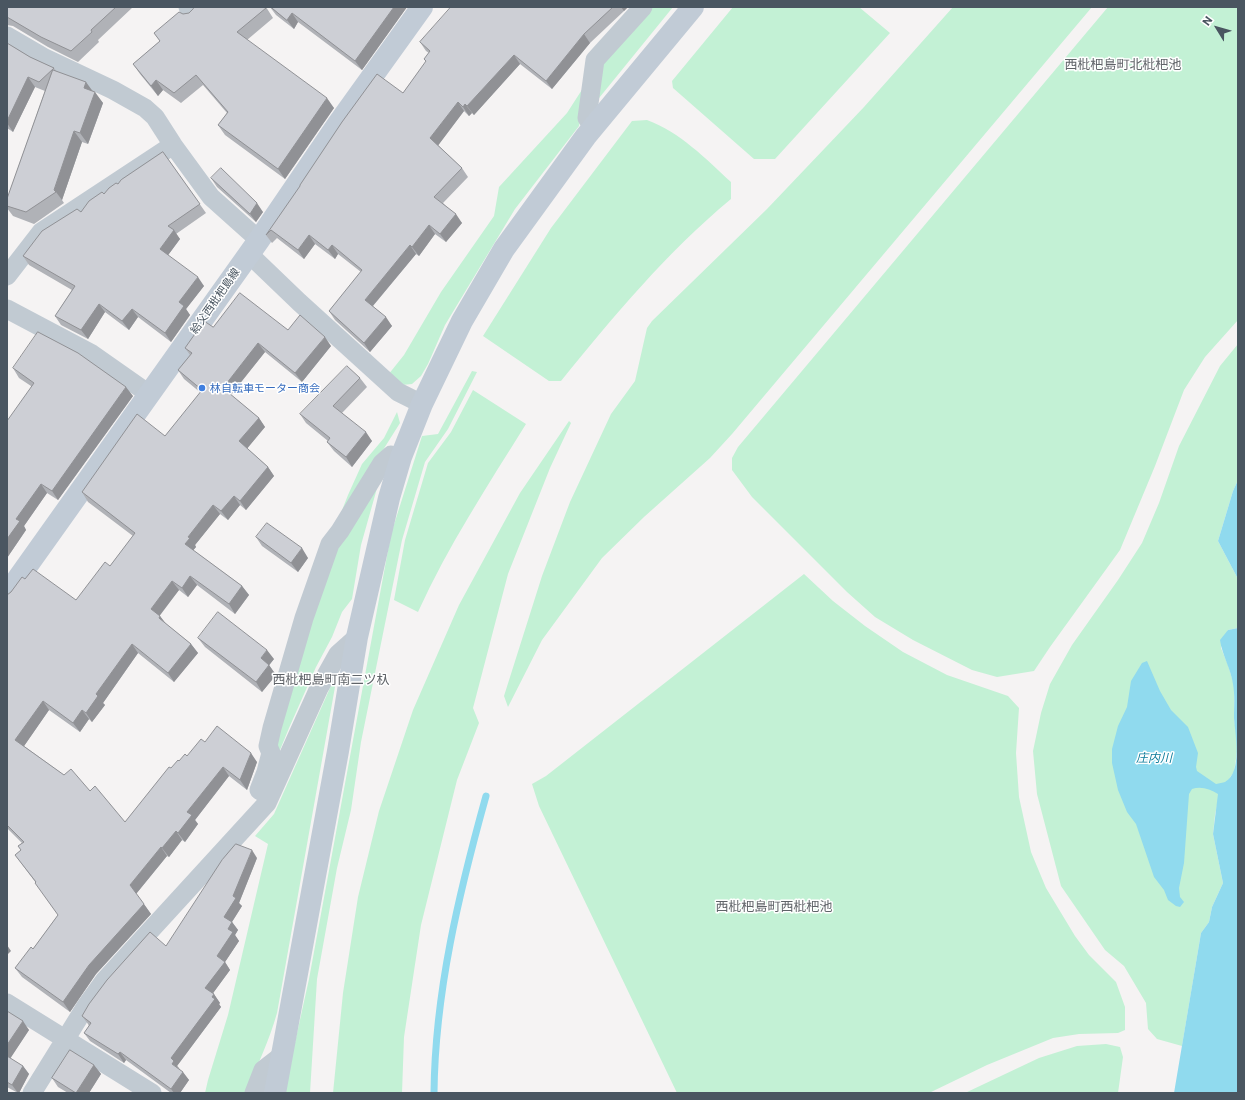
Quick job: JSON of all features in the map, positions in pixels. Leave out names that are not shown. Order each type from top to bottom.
[{"type":"street","name":"給父西枇杷島線","points":[[7,594],[254,247],[338,124],[422,7]]},
{"type":"street","points":[[593,127],[587,118],[595,60],[643,7]]},
{"type":"street","points":[[275,1093],[358,637],[389,498],[402,457],[422,404],[462,320],[504,249],[593,127],[693,7]]},
{"type":"street","points":[[7,36],[43,57],[113,90],[145,108],[155,117],[173,145],[211,197],[299,302],[398,392],[422,404]]},
{"type":"street","points":[[7,276],[41,232],[173,145]]},
{"type":"street","points":[[7,310],[92,354],[149,394]]},
{"type":"street","points":[[270,797],[259,790],[271,753],[268,746],[272,728],[304,618],[330,544],[340,531],[382,463],[392,455],[402,457]]},
{"type":"street","points":[[32,1093],[86,1006],[104,981],[267,803],[319,688],[338,654],[358,637]]},
{"type":"street","points":[[7,1003],[152,1093]]},
{"type":"street","points":[[254,1093],[263,1070],[281,1056]]},
{"type":"green space","points":[[646,7],[673,7],[595,103],[601,61]]},
{"type":"green space","points":[[733,7],[859,7],[890,33],[775,159],[754,159],[673,88],[672,81]]},
{"type":"green space","points":[[953,7],[1092,7],[732,434],[710,458],[644,517],[602,558],[542,640],[508,707],[504,696],[542,576],[570,502],[611,414],[635,381],[647,328],[652,321],[767,209],[864,107]]},
{"type":"green space","points":[[1108,7],[1238,7],[1238,320],[1205,357],[1184,390],[1155,466],[1120,550],[1034,671],[997,677],[972,670],[913,640],[875,617],[847,592],[752,497],[732,470],[732,458],[738,447]]},
{"type":"green space","points":[[585,85],[579,126],[515,209],[445,325],[428,364],[421,376],[412,384],[402,385],[388,375],[404,355],[441,292],[494,216],[499,187],[567,113]]},
{"type":"green space","points":[[647,120],[671,132],[692,147],[731,182],[731,199],[707,219],[663,263],[600,333],[561,381],[549,381],[483,336],[551,228],[632,121]]},
{"type":"green space","points":[[1238,344],[1238,480],[1233,491],[1218,541],[1238,579],[1238,628],[1228,630],[1221,648],[1234,685],[1234,719],[1238,745],[1234,772],[1218,794],[1213,834],[1223,883],[1212,907],[1209,922],[1201,933],[1182,1046],[1157,1039],[1148,1029],[1146,1003],[1124,966],[1105,950],[1061,886],[1037,794],[1033,751],[1041,713],[1050,684],[1072,645],[1142,543],[1159,503],[1179,446],[1220,366]]},
{"type":"green space","points":[[472,371],[477,372],[448,429],[425,462],[402,540],[361,742],[351,810],[337,868],[317,979],[310,1093],[285,1093],[309,979],[391,534],[422,436],[438,434]]},
{"type":"green space","points":[[473,390],[526,424],[455,540],[418,612],[394,600],[405,540],[428,463],[451,432]]},
{"type":"green space","points":[[397,412],[400,423],[337,523],[362,464],[384,438]]},
{"type":"green space","points":[[569,421],[571,423],[550,468],[508,574],[473,708],[479,723],[457,780],[421,925],[404,1037],[402,1093],[333,1093],[343,993],[358,897],[379,811],[413,710],[459,605],[520,493]]},
{"type":"green space","points":[[381,474],[361,545],[352,599],[342,612],[332,637],[316,667],[268,779],[271,745],[341,535]]},
{"type":"green space","points":[[804,574],[833,601],[865,626],[903,652],[947,675],[1008,696],[1019,708],[1016,753],[1019,797],[1031,852],[1046,888],[1075,936],[1089,955],[1116,982],[1125,1007],[1125,1030],[1118,1033],[1079,1034],[1053,1038],[987,1065],[929,1093],[677,1093],[539,806],[532,784],[546,776]]},
{"type":"green space","points":[[338,670],[274,1023],[245,1093],[205,1093],[228,1015],[268,844],[255,836],[274,814]]},
{"type":"green space","points":[[1106,1044],[1120,1047],[1123,1057],[1118,1093],[965,1093],[1039,1058],[1077,1046]]},
{"type":"water","points":[[1238,480],[1238,579],[1218,541],[1233,491]]},
{"type":"water","name":"庄内川","points":[[1238,628],[1238,1093],[1174,1093],[1201,933],[1209,922],[1212,907],[1223,883],[1213,834],[1218,794],[1209,789],[1199,788],[1192,789],[1189,794],[1184,863],[1179,888],[1180,897],[1184,902],[1180,907],[1176,906],[1168,900],[1164,890],[1154,877],[1136,824],[1127,812],[1118,790],[1112,763],[1112,749],[1118,726],[1127,707],[1131,681],[1142,663],[1147,661],[1160,691],[1171,710],[1188,727],[1198,753],[1196,767],[1197,771],[1216,784],[1225,782],[1231,777],[1236,762],[1237,752],[1234,718],[1234,692],[1232,678],[1220,640],[1228,630]]},
{"type":"building","points":[[7,7],[116,7],[71,51],[41,37],[7,17]]},
{"type":"building","points":[[194,7],[266,7],[237,32],[327,98],[278,169],[218,125],[228,112],[196,75],[174,93],[156,80],[151,86],[133,64],[160,41],[154,33],[179,12],[183,14],[189,13]]},
{"type":"building","points":[[271,7],[394,7],[355,61],[292,13],[287,20]]},
{"type":"building","points":[[451,7],[613,7],[584,34],[546,81],[514,55],[467,106],[465,104],[463,107],[458,102],[430,138],[462,168],[434,197],[456,214],[440,234],[429,225],[412,247],[410,245],[365,300],[386,317],[364,343],[329,311],[362,270],[332,245],[328,250],[309,235],[298,250],[271,230],[266,235],[342,122],[377,74],[403,93],[426,61],[424,59],[430,51],[420,42]]},
{"type":"building","points":[[7,43],[30,57],[54,68],[39,82],[28,77],[7,121]]},
{"type":"building","points":[[53,70],[86,82],[84,88],[95,92],[80,133],[74,131],[54,190],[56,192],[26,212],[7,206],[7,199]]},
{"type":"building","points":[[163,152],[200,204],[168,226],[174,230],[160,249],[198,277],[179,302],[184,306],[165,333],[132,309],[122,321],[99,304],[81,330],[55,316],[75,286],[23,256],[42,231],[77,209],[81,212],[89,201],[102,192],[104,194],[116,183],[118,184],[121,180]]},
{"type":"building","points":[[221,168],[257,203],[250,214],[211,178]]},
{"type":"building","points":[[240,293],[288,330],[300,315],[325,337],[295,373],[258,343],[223,388],[259,418],[239,441],[268,467],[240,501],[234,496],[221,511],[213,505],[188,537],[190,538],[185,544],[242,586],[229,604],[190,576],[182,588],[172,581],[151,609],[160,616],[159,618],[191,644],[168,673],[132,644],[96,694],[98,696],[86,713],[82,710],[73,723],[43,701],[15,740],[64,775],[71,769],[90,791],[95,786],[125,822],[169,767],[171,768],[185,754],[187,756],[201,739],[205,742],[217,726],[251,753],[240,780],[223,767],[187,812],[192,815],[178,833],[176,831],[162,848],[161,847],[130,885],[144,904],[89,965],[63,1002],[15,968],[31,947],[33,949],[58,915],[35,883],[36,882],[15,855],[21,850],[18,846],[24,842],[7,825],[7,595],[22,577],[25,579],[33,569],[76,600],[105,562],[110,566],[135,533],[82,492],[137,414],[165,436],[202,390],[178,370],[192,353],[185,348],[204,321],[213,327]]},
{"type":"building","points":[[38,332],[78,353],[126,387],[52,491],[41,484],[16,519],[20,521],[7,539],[7,421],[34,383],[13,368]]},
{"type":"building","points":[[347,366],[360,378],[333,406],[366,432],[346,457],[327,442],[330,438],[300,414]]},
{"type":"building","points":[[267,523],[302,548],[291,563],[256,537]]},
{"type":"building","points":[[218,612],[267,650],[261,658],[269,665],[256,682],[198,638]]},
{"type":"building","points":[[236,844],[252,850],[233,896],[236,898],[224,917],[232,922],[228,929],[233,932],[217,956],[225,962],[205,988],[214,994],[212,997],[215,999],[171,1058],[174,1061],[172,1064],[183,1072],[171,1089],[120,1052],[118,1054],[84,1033],[91,1023],[82,1016],[107,980],[150,932],[166,946],[222,860]]},
{"type":"building","points":[[7,1011],[23,1021],[7,1045]]},
{"type":"building","points":[[70,1050],[94,1065],[76,1093],[52,1078]]},
{"type":"building","points":[[7,1056],[23,1066],[12,1085],[7,1082]]},
{"type":"waterway","points":[[434,1093],[435,1055],[450,943],[486,796]]},
{"type":"place","name":"林自転車モーター商会","points":[[202,388]]},
{"type":"district","name":"西枇杷島町北枇杷池","points":[[1123,65]]},
{"type":"district","name":"西枇杷島町南二ツ杁","points":[[331,680]]},
{"type":"district","name":"西枇杷島町西枇杷池","points":[[774,907]]}]
